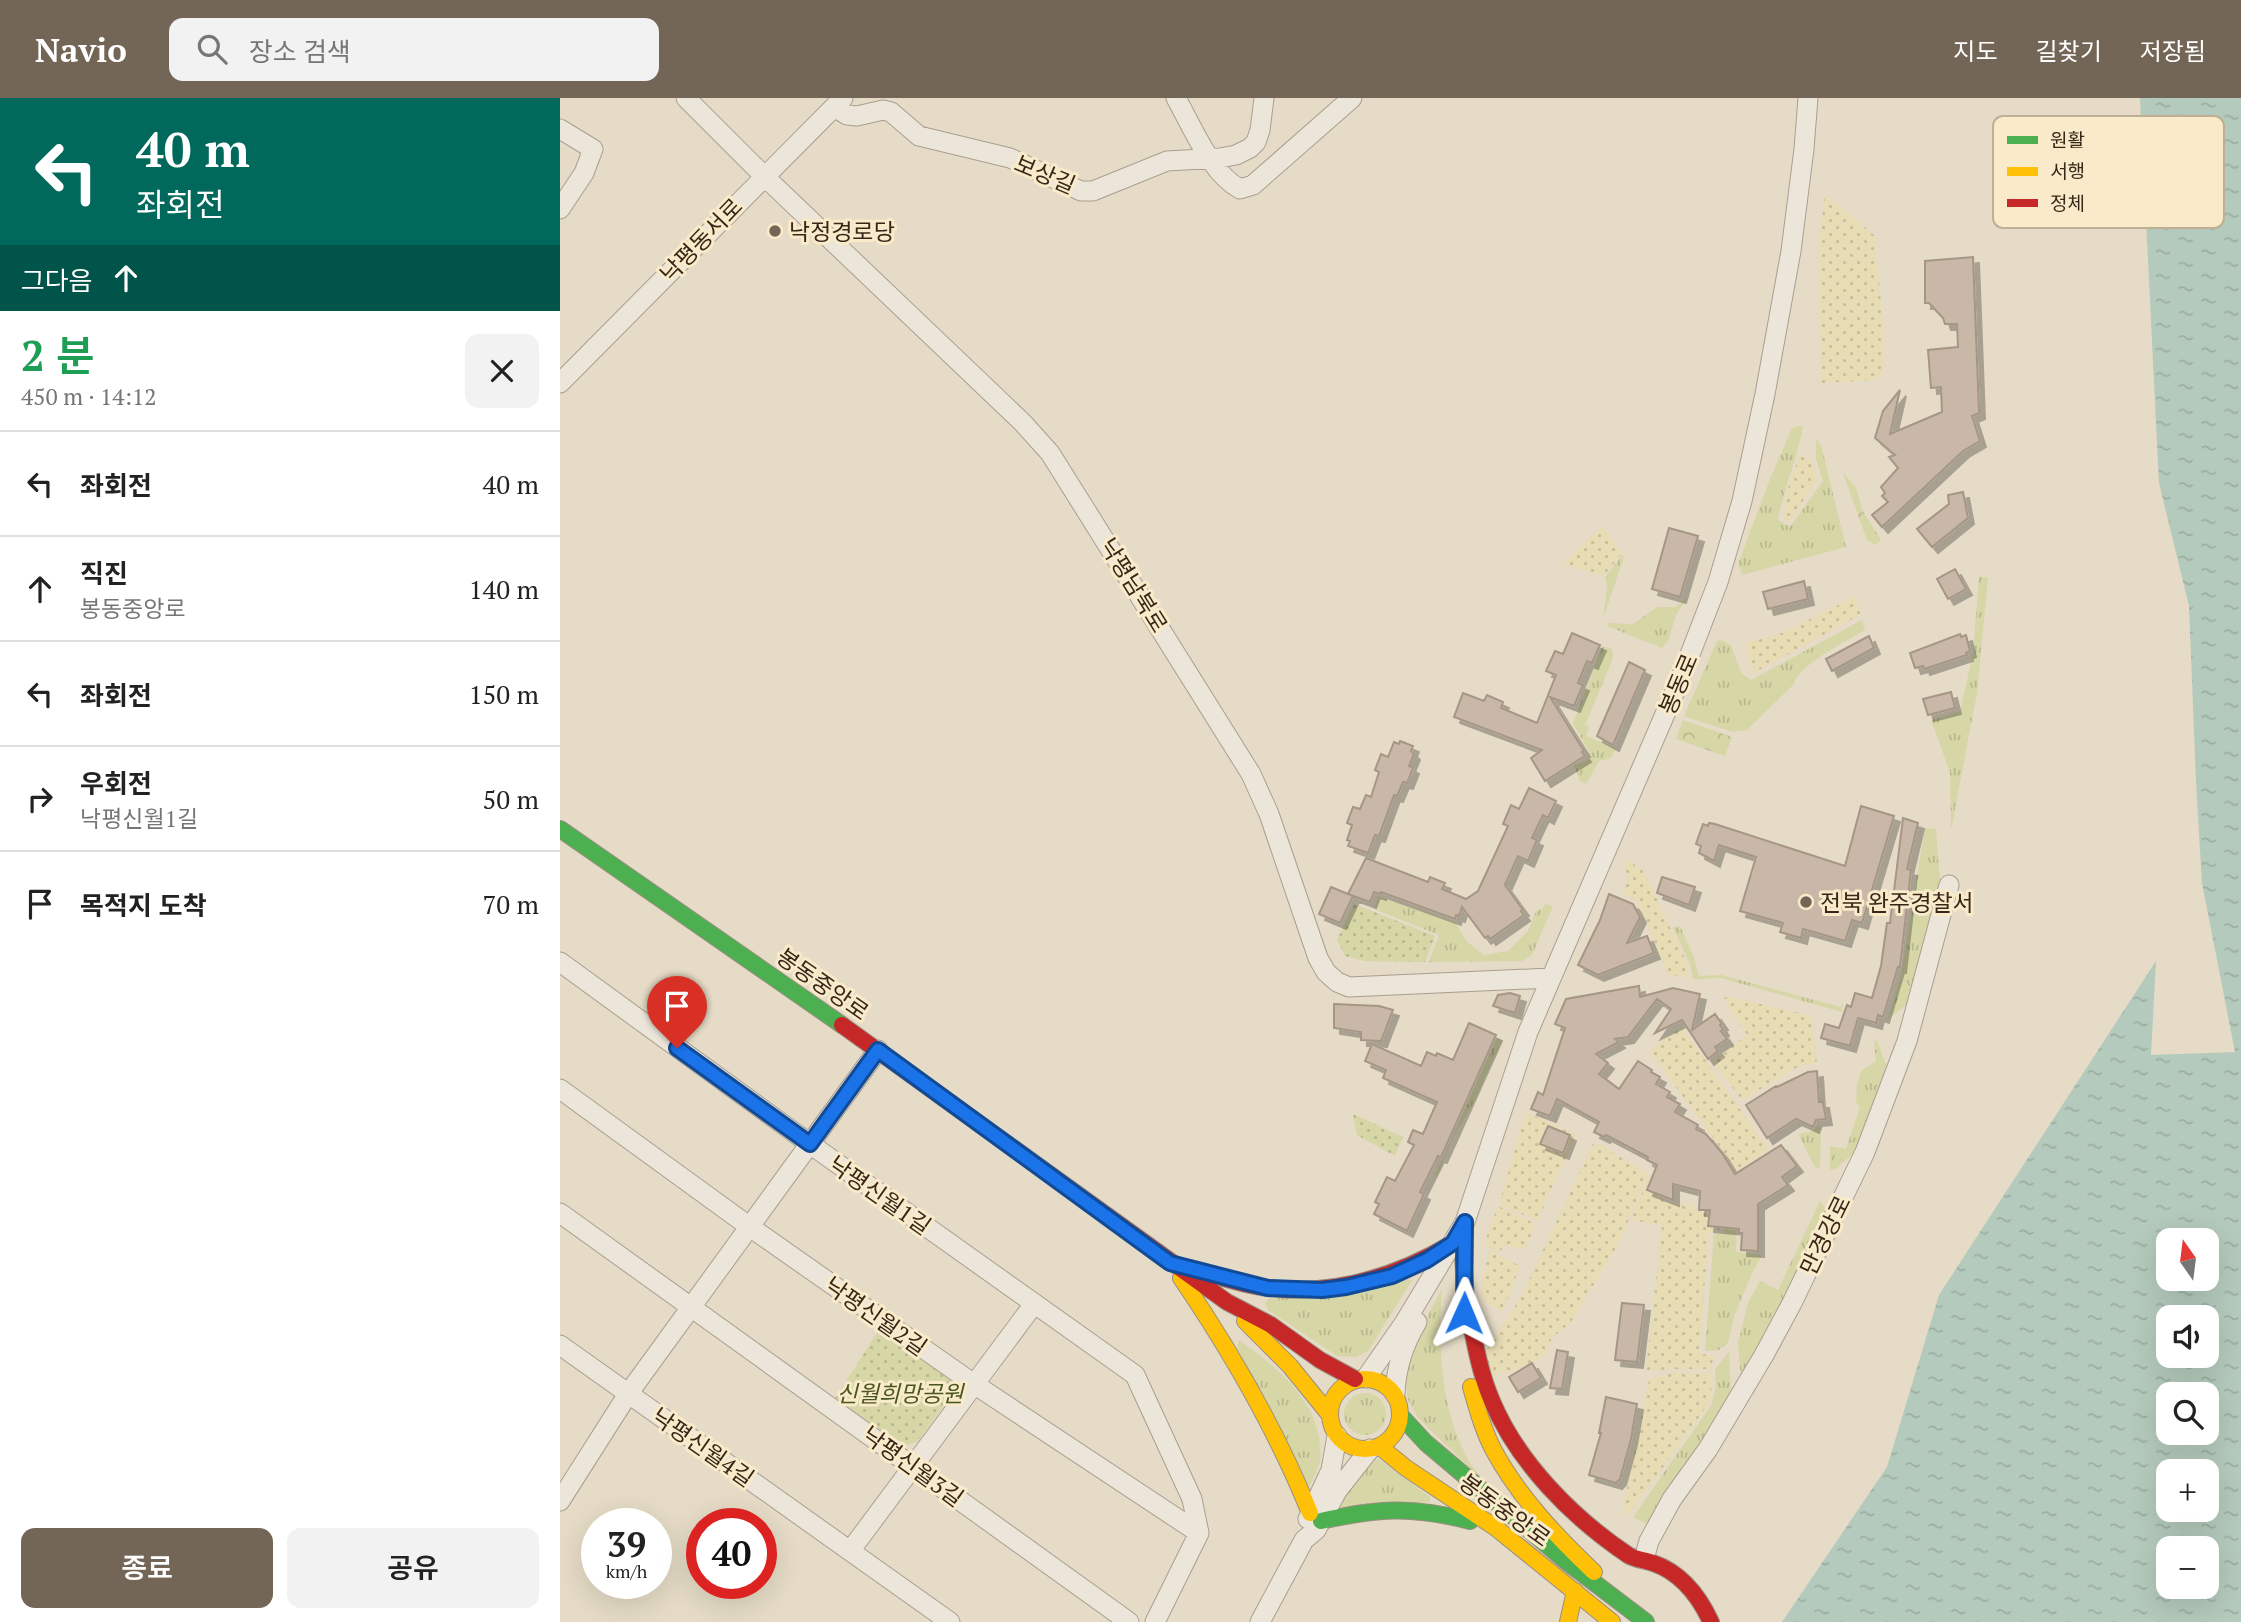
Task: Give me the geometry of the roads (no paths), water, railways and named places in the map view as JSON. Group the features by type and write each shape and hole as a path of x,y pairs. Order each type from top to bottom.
{"street":[{"name":"낙평남북로","path":"686,98 1023,423 1050,453 1251,774 1269,814 1308,932 1326,972 1337,982 1349,987 1551,978"},
{"path":"1176,98 1210,158 1227,182 1240,189 1253,186 1352,98"},
{"name":"보상길","path":"838,103 848,115 883,110 891,112 919,136 1010,158 1081,191 1093,191 1167,160 1236,155 1250,148 1256,142 1264,98"},
{"name":"봉동로","path":"1361,1379 1405,1322 1465,1222 1528,1032 1688,663 1731,540 1753,456 1791,251 1808,98"},
{"name":"낙평동서로","path":"560,383 838,103"},
{"path":"560,128 593,149 584,173 560,209"},
{"name":"봉동중앙로","path":"560,829 878,1050 1227,1302 1271,1325 1320,1360 1361,1379 1387,1386 1395,1394 1401,1416 1426,1443 1595,1576"},
{"name":"만경강로","path":"1638,1558 1672,1499 1729,1416 1765,1355 1865,1152 1907,1041 1948,885"},
{"name":"낙평신월1길","path":"562,969 1135,1375 1192,1499 1199,1533"},
{"path":"560,1501 628,1394 878,1050"},
{"name":"낙평신월2길","path":"560,1089 750,1227 974,1384 1199,1533"},
{"name":"낙평신월3길","path":"560,1213 1129,1622"},
{"path":"1465,1222 1463,1258 1466,1298 1478,1358 1497,1412 1518,1446 1554,1490 1588,1523 1638,1558 1670,1570 1687,1583 1704,1605 1711,1622"},
{"path":"1170,1263 1268,1288 1322,1290 1392,1276 1427,1260 1453,1243"},
{"name":"봉동로","path":"1395,1394 1396,1374 1405,1346 1450,1267 1453,1243"},
{"path":"1170,1263 1212,1321 1246,1376 1316,1517"},
{"path":"1466,1298 1462,1329 1463,1357 1482,1423 1494,1449 1514,1482 1573,1553 1614,1598 1646,1622"},
{"name":"봉동중앙로","path":"1227,1302 1290,1366 1329,1414 1331,1426 1346,1444 1358,1448 1374,1448 1406,1468 1496,1528 1607,1618"},
{"path":"850,1551 1034,1304"},
{"name":"낙평신월4길","path":"560,1345 950,1622"},
{"path":"1329,1414 1336,1392 1344,1384 1361,1379"},
{"path":"1260,1622 1304,1540 1304,1526 1316,1517 1374,1448 1390,1439 1401,1416"},
{"path":"1316,1517 1331,1470 1337,1436"},
{"path":"1554,1490 1586,1549 1595,1576"},
{"path":"1316,1517 1380,1509 1418,1508 1496,1528"},
{"path":"1155,1622 1199,1533"},
{"path":"1595,1576 1638,1558"},
{"path":"1568,1622 1575,1591"}],"water":[{"path":"2140,98 2241,98 2241,1622 1782,1622 1887,1467 1939,1295 2156,961 2151,1055 2235,1052 2202,883 2189,606 2159,483 2146,228 2224,228 2224,116 2141,116"}],"place":[{"name":"낙정경로당","path":"775,231"},
{"name":"전북 완주경찰서","path":"1806,902"}],"park label":[{"name":"신월희망공원","path":"900,1393"}]}
